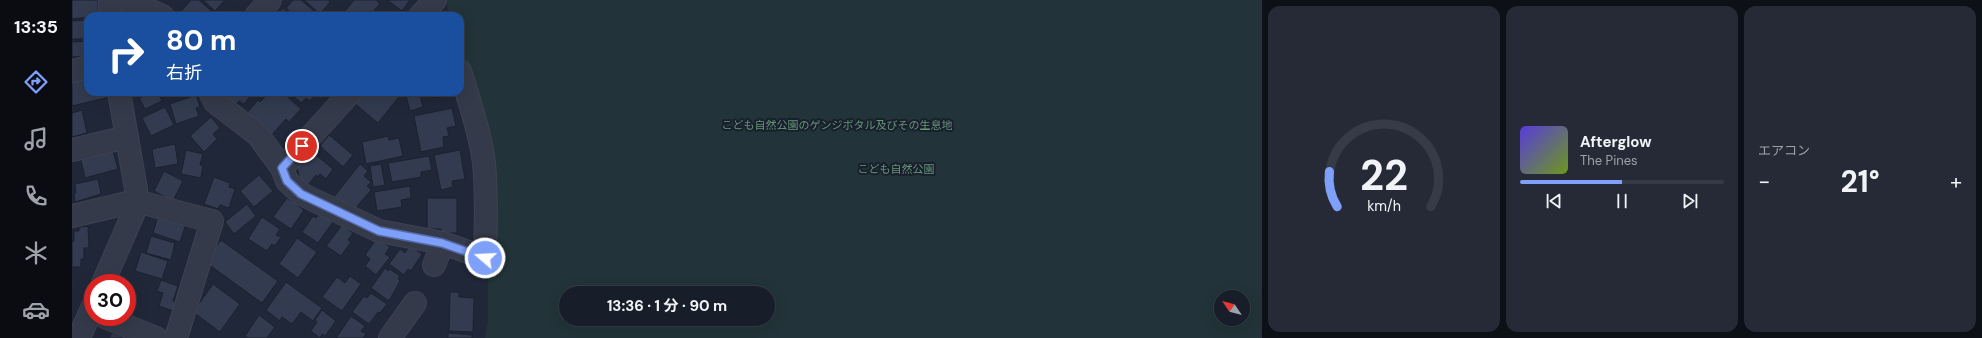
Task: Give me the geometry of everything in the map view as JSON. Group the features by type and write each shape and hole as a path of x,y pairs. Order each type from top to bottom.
{"street":[{"path":"110,0 110,12"},
{"path":"127,0 153,12"},
{"path":"260,12 270,0"},
{"path":"424,12 436,0 442,12"},
{"path":"72,71 84,68"},
{"path":"212,96 215,102 258,135 282,168 287,181 301,194 379,231 442,243 485,258 487,203 484,162 477,128 464,84"},
{"path":"107,274 134,212 136,201 136,189 120,96"},
{"path":"282,168 347,96"},
{"path":"72,150 127,137"},
{"path":"72,216 136,201 212,221 176,338"},
{"path":"434,265 442,243"},
{"path":"390,338 415,303"},
{"path":"115,326 156,338"}],"green space":[{"name":"こども自然公園","path":"445,0 1262,0 1262,338 485,338 488,321 486,124 464,58 464,12 449,12"}],"building":[{"path":"72,0 98,0 98,12 84,12 84,18 72,19"},
{"path":"191,0 199,0 212,12 180,12"},
{"path":"203,0 225,0 215,11"},
{"path":"293,0 301,0 315,12 290,12 286,8"},
{"path":"304,0 328,0 330,2 322,12 318,12"},
{"path":"354,0 376,0 380,4 373,12 344,12"},
{"path":"387,0 410,0 402,11"},
{"path":"283,8 287,12 280,12"},
{"path":"84,20 84,39 72,39 72,21"},
{"path":"84,41 84,56 72,57 72,42"},
{"path":"84,78 84,96 105,96 106,98 72,106 72,81"},
{"path":"144,96 160,96 162,101 145,109 139,98"},
{"path":"196,96 200,106 196,108 199,116 176,124 170,104"},
{"path":"222,96 251,96 244,104 239,101 235,106"},
{"path":"266,96 286,96 301,109 289,122 286,119 269,138 244,116 258,100 260,102"},
{"path":"293,96 314,96 310,101 306,98 301,103"},
{"path":"360,96 400,96 378,123 354,103"},
{"path":"406,96 420,96 423,107 410,111"},
{"path":"430,96 442,96 430,98"},
{"path":"165,107 174,125 151,136 142,118"},
{"path":"452,108 456,126 447,128 449,136 443,137 444,147 421,152 414,116"},
{"path":"82,110 87,133 72,137 72,113"},
{"path":"211,117 220,128 213,134 217,139 204,152 190,136"},
{"path":"329,135 353,155 343,167 320,146"},
{"path":"388,136 389,140 399,138 403,156 366,164 362,142"},
{"path":"175,144 178,164 155,168 152,149"},
{"path":"112,148 118,169 85,178 80,156"},
{"path":"186,150 203,154 200,165 203,165 201,178 181,174"},
{"path":"460,150 465,179 452,181 453,187 441,190 434,155"},
{"path":"311,151 333,169 326,179 320,174 318,177 316,175 308,185 300,179 297,168"},
{"path":"429,156 432,170 421,172 421,177 392,182 388,163"},
{"path":"360,164 368,171 364,176 371,182 367,186 371,190 354,210 333,198"},
{"path":"381,164 385,185 373,187 370,166"},
{"path":"164,171 183,181 173,201 154,191"},
{"path":"259,175 273,191 254,207 240,191"},
{"path":"214,177 230,183 229,187 235,189 229,208 220,205 218,209 204,204"},
{"path":"98,179 101,194 75,202 75,184"},
{"path":"410,186 411,198 401,200 402,207 377,211 374,192"},
{"path":"287,198 304,210 291,229 273,217"},
{"path":"427,198 457,198 457,233 441,233 441,229 427,229"},
{"path":"247,204 256,216 234,234 225,222"},
{"path":"320,213 333,222 318,243 302,232 313,216 316,218"},
{"path":"158,216 186,224 180,242 153,233"},
{"path":"262,217 280,229 276,235 281,237 275,246 272,244 267,251 248,239"},
{"path":"342,225 353,233 348,240 351,242 341,256 326,246"},
{"path":"88,226 89,248 84,248 84,259 81,259 81,267 72,267 72,241 74,241 74,231 79,231 79,227"},
{"path":"151,236 175,243 171,260 146,253"},
{"path":"297,238 317,252 298,278 279,264"},
{"path":"377,238 390,247 385,254 390,257 376,275 365,266 370,259 365,255"},
{"path":"221,240 278,281 262,303 208,264 214,255 211,253"},
{"path":"410,245 422,254 411,271 408,269 404,275 389,264 400,249 405,253"},
{"path":"141,252 168,261 162,279 135,271"},
{"path":"385,268 388,271 390,269 400,276 398,279 400,281 389,301 371,288"},
{"path":"350,276 361,284 342,311 322,297 337,277 345,283"},
{"path":"161,280 178,286 173,301 176,302 173,311 159,306 163,293 157,291"},
{"path":"286,282 322,308 313,321 301,312 292,324 282,317 280,321 266,310"},
{"path":"213,284 240,304 220,332 193,312"},
{"path":"450,292 459,292 459,297 474,298 473,332 449,331"},
{"path":"371,293 387,304 380,313 378,312 369,324 352,312 364,296 367,298"},
{"path":"322,310 336,321 325,336 322,334 320,338 311,331 317,322 315,320"},
{"path":"259,315 275,327 267,338 248,338 245,336"},
{"path":"351,316 365,326 361,331 366,334 363,338 336,338"},
{"path":"112,333 125,338 109,338"},
{"path":"448,333 472,335 472,338 448,338"}],"route":[{"path":"302,146 282,168 287,181 301,194 379,231 442,243 485,258"}],"park label":[{"name":"こども自然公園のゲンジボタル及びその生息地","path":"837,125"}]}
